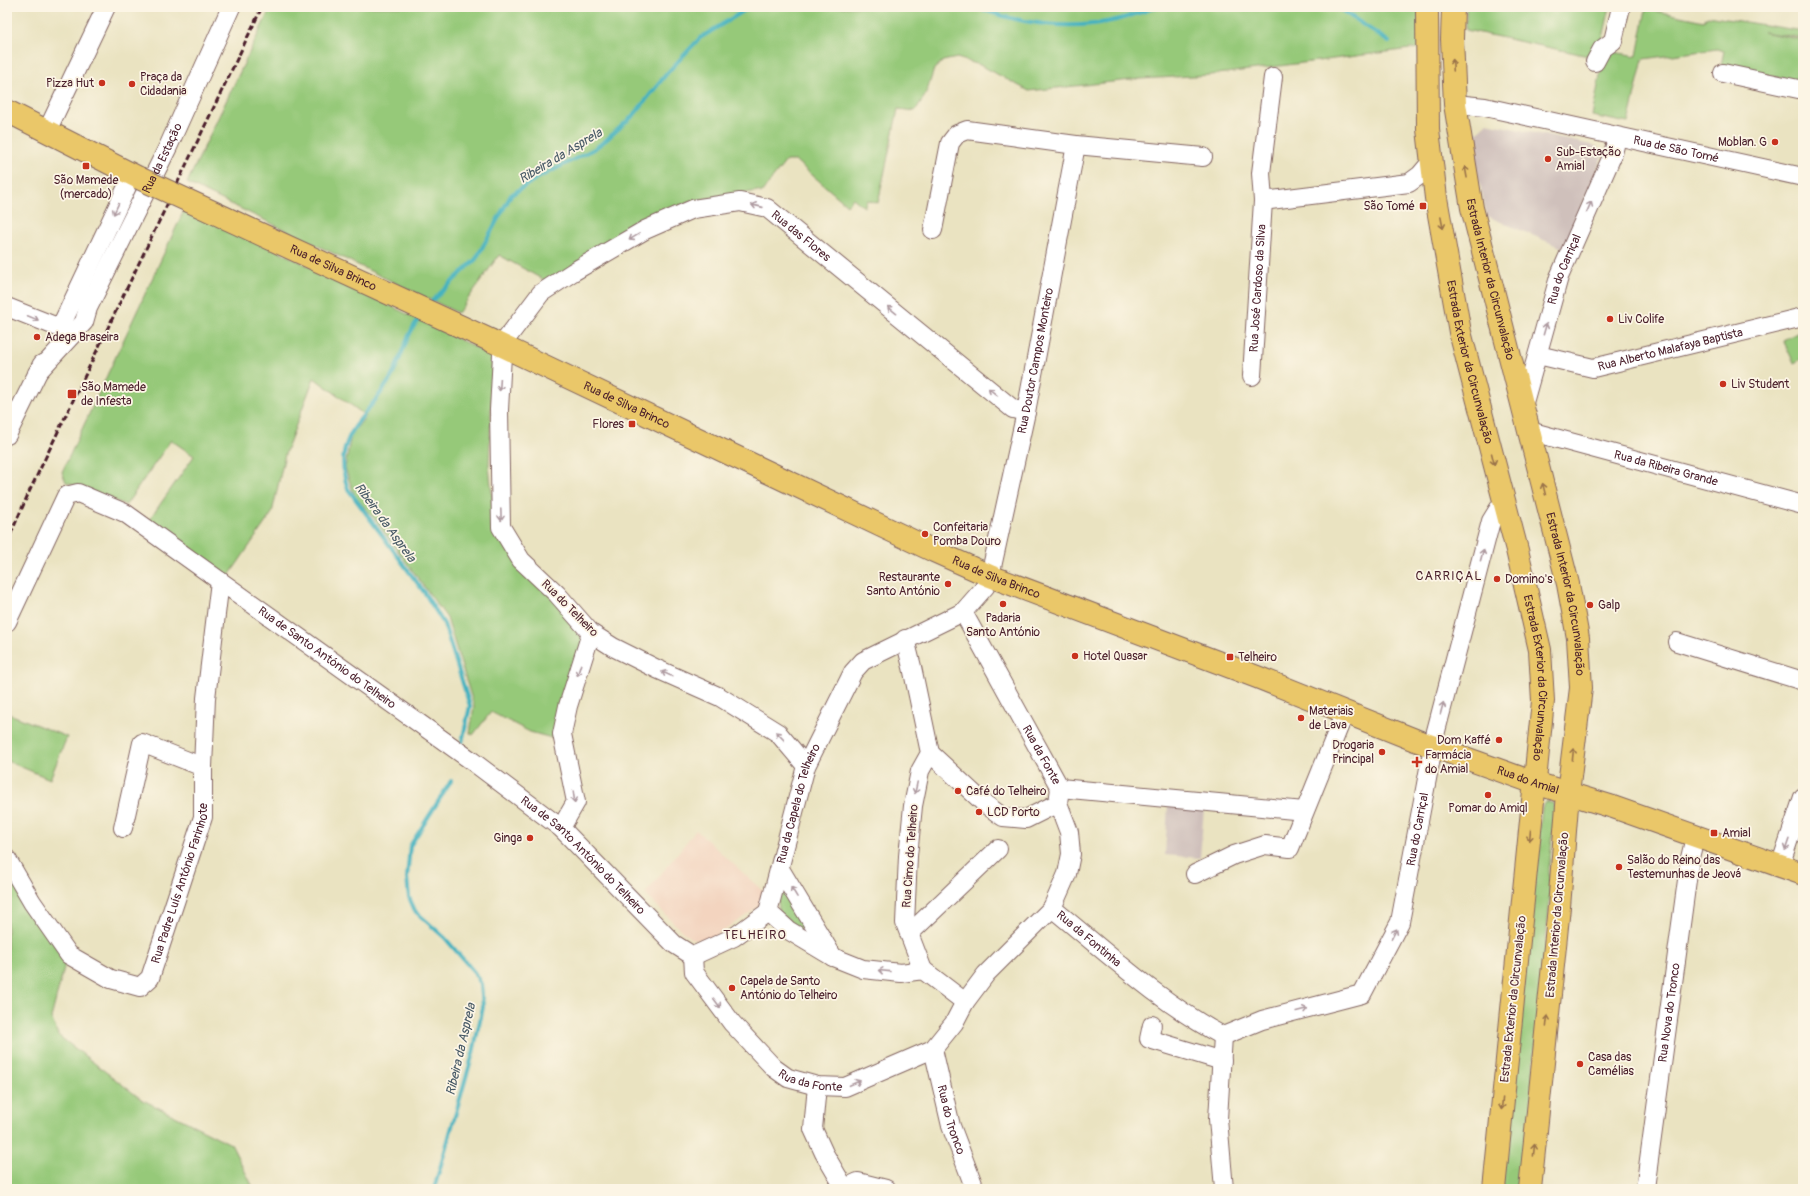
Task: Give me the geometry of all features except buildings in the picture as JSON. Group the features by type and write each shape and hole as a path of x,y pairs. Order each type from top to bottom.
{"main road":[{"name":"Estrada Interior da Circunvalação","path":"1453,7 1452,39 1455,104 1472,208 1568,584 1578,638 1581,688 1568,793 1558,914 1530,1189"},
{"path":"1427,10 1436,22 1438,87 1455,104 1442,111 1428,129"},
{"name":"Estrada Exterior da Circunvalação","path":"1427,10 1428,129 1436,198 1460,332 1504,500 1540,650 1543,701 1494,1189"},
{"name":"Rua de Silva Brinco","path":"7,111 136,176 498,343 934,551 990,576 1257,677"},
{"name":"Rua do Amial","path":"1257,677 1433,746 1535,782 1613,806 1803,874"}],"street":[{"path":"47,131 106,7"},
{"name":"Rua da Estação","path":"37,374 84,322 88,308 168,147 231,7"},
{"path":"1595,62 1602,49 1613,41 1621,7"},
{"path":"1724,73 1803,90"},
{"name":"Rua José Cardoso da Silva","path":"1252,376 1263,201 1261,174 1273,77"},
{"name":"Rua de São Tomé","path":"1455,104 1485,106 1617,137 1803,177"},
{"path":"933,230 950,143 957,134 967,130 1076,145 1204,156"},
{"name":"Rua do Carriçal","path":"1523,406 1560,277 1613,154 1617,137"},
{"name":"Rua Doutor Campos Monteiro","path":"990,576 1026,412 1076,145"},
{"path":"1409,183 1420,175 1431,162"},
{"name":"Rua da Estação","path":"7,435 136,176"},
{"path":"1263,201 1409,183 1422,187 1436,198"},
{"name":"Rua das Flores","path":"498,343 507,338 540,293 573,272 667,219 693,209 740,202 767,208 1014,409 1026,412"},
{"path":"7,307 60,328"},
{"name":"Rua da Estação","path":"60,328 88,308"},
{"name":"Rua Alberto Malafaya Baptista","path":"1538,355 1593,368 1803,317"},
{"name":"Rua do Telheiro","path":"498,343 501,527 521,560 557,594 591,633 612,647 727,701 778,733 806,766"},
{"name":"Rua da Ribeira Grande","path":"1529,431 1803,505"},
{"name":"Rua de Santo António do Telheiro","path":"7,622 66,496 78,493 125,513 472,761 561,828 693,964"},
{"name":"Rua do Carriçal","path":"1223,1036 1264,1020 1362,994 1400,922 1433,746 1491,521 1504,500"},
{"name":"Rua da Capela do Telheiro","path":"833,957 780,869 806,766 853,672 863,662 905,639 963,612 985,587 990,576"},
{"name":"Rua Padre Luís António Farinhote","path":"7,859 32,902 69,955 111,979 140,987 150,978 203,817 203,767 206,698 220,581"},
{"name":"Rua da Fonte","path":"963,612 1059,795 1069,832 1071,854 1067,874 1052,908"},
{"path":"561,828 576,802 562,734 568,706 591,633"},
{"path":"905,639 930,753 985,804 1003,818 1026,819 1059,795 1304,811"},
{"path":"1677,642 1803,680"},
{"path":"1195,874 1234,855 1265,845 1290,848 1345,712"},
{"path":"123,828 142,743 203,767"},
{"name":"Rua Cimo do Telheiro","path":"923,970 905,923 908,856 913,806 920,771 930,753"},
{"path":"1780,866 1803,797"},
{"name":"Rua Nova do Tronco","path":"1645,1189 1690,858 1695,836"},
{"name":"Rua Cimo do Telheiro","path":"910,933 998,849"},
{"path":"693,964 768,912 780,869"},
{"name":"Rua da Fontinha","path":"965,1002 986,974 1052,908 1195,1021 1223,1036"},
{"path":"768,912 788,930 833,957 863,969 901,973 923,970 965,1002"},
{"name":"Rua da Fonte","path":"693,964 732,1023 774,1068 788,1078 818,1086 845,1087 933,1049 954,1023 965,1002"},
{"path":"1152,1025 1148,1039 1222,1062"},
{"path":"1223,1036 1218,1119 1224,1189"},
{"name":"Rua do Tronco","path":"933,1049 951,1126 975,1189"},
{"path":"818,1086 813,1129 824,1153 845,1189 858,1182 886,1189"}],"shaded area":[{"path":"1487,123 1596,146 1602,150 1603,154 1565,249 1487,216 1470,139"},
{"path":"1168,804 1204,808 1200,858 1165,855"},
{"path":"696,830 765,893 762,902 754,910 714,937 698,940 690,938 645,894"}],"green space":[{"path":"271,7 1419,7 1418,48 1210,75 1140,79 1029,91 980,65 957,58 943,61 934,69 926,94 915,111 898,109 878,203 867,200 864,207 853,198 847,205 796,161 786,161 761,193 758,191 690,201 551,284 499,255 458,313 187,183"},
{"path":"1466,7 1610,7 1602,42 1589,56 1466,30"},
{"path":"1646,9 1704,21 1707,16 1803,31 1803,38 1763,32 1803,40 1803,83 1721,65 1724,51 1717,49 1643,59 1628,123 1592,116 1604,55 1607,51 1637,56"},
{"path":"186,206 493,356 489,466 496,531 586,634 559,740 530,732 491,712 473,735 470,733 474,706 447,618 375,519 355,497 345,468 351,435 366,416 314,378 285,454 272,513 228,577 147,523 194,456 171,440 126,505 66,482 62,472"},
{"path":"1803,330 1803,358 1794,363 1783,340"},
{"path":"7,713 67,737 50,779 7,761"},
{"path":"1546,802 1553,803 1555,813 1549,869 1550,898 1522,1189 1500,1189 1542,808"},
{"path":"7,866 66,960 51,1018 59,1036 141,1099 231,1144 254,1189 7,1189"},
{"path":"782,888 804,923 803,928 800,929 780,914 777,897"}],"waterway":[{"name":"Ribeira da Asprela","path":"432,301 476,259 511,195 534,180 594,149 606,140 634,115 668,72 700,38 750,7"},
{"name":"Ribeira da Asprela","path":"976,7 1010,18 1045,24 1063,25 1081,25 1116,20 1157,7"},
{"name":"Ribeira da Asprela","path":"1337,7 1389,42"},
{"name":"Ribeira da Asprela","path":"418,320 410,333 392,376 363,415 348,440 344,454 344,470 348,489 424,592 444,624 470,706 462,742"},
{"name":"Ribeira da Asprela","path":"434,1189 473,1053 483,1007 481,984 474,972 445,938 415,911 409,897 407,878 410,846 451,781"}],"railway":[{"path":"7,542 30,490 262,7"}],"place":[{"name":"Pizza Hut","path":"102,83"},
{"name":"Praça da Cidadania","path":"132,84"},
{"name":"Moblan. G","path":"1775,142"},
{"name":"Sub-Estação Amial","path":"1548,159"},
{"name":"São Mamede (mercado)","path":"86,166"},
{"name":"São Tomé","path":"1423,206"},
{"name":"Liv Colife","path":"1610,319"},
{"name":"Adega Braseira","path":"37,337"},
{"name":"Liv Student","path":"1723,384"},
{"name":"São Mamede de Infesta","path":"72,394"},
{"name":"Flores","path":"632,424"},
{"name":"Confeitaria Pomba Douro","path":"925,534"},
{"name":"Domino's","path":"1497,579"},
{"name":"Restaurante Santo António","path":"948,584"},
{"name":"Padaria Santo António","path":"1003,604"},
{"name":"Galp","path":"1590,605"},
{"name":"Hotel Quasar","path":"1075,656"},
{"name":"Telheiro","path":"1230,657"},
{"name":"Materiais de Lava","path":"1301,718"},
{"name":"Dom Kaffé","path":"1499,740"},
{"name":"Drogaria Principal","path":"1382,752"},
{"name":"Farmácia do Amial","path":"1417,762"},
{"name":"Café do Telheiro","path":"958,791"},
{"name":"Pomar do Amiql","path":"1488,795"},
{"name":"LCD Porto","path":"979,812"},
{"name":"Amial","path":"1714,833"},
{"name":"Ginga","path":"530,838"},
{"name":"Salão do Reino das Testemunhas de Jeová","path":"1619,867"},
{"name":"Capela de Santo António do Telheiro","path":"732,988"},
{"name":"Casa das Camélias","path":"1580,1064"}],"district":[{"name":"CARRIÇAL","path":"1449,575"},
{"name":"TELHEIRO","path":"755,934"}]}
